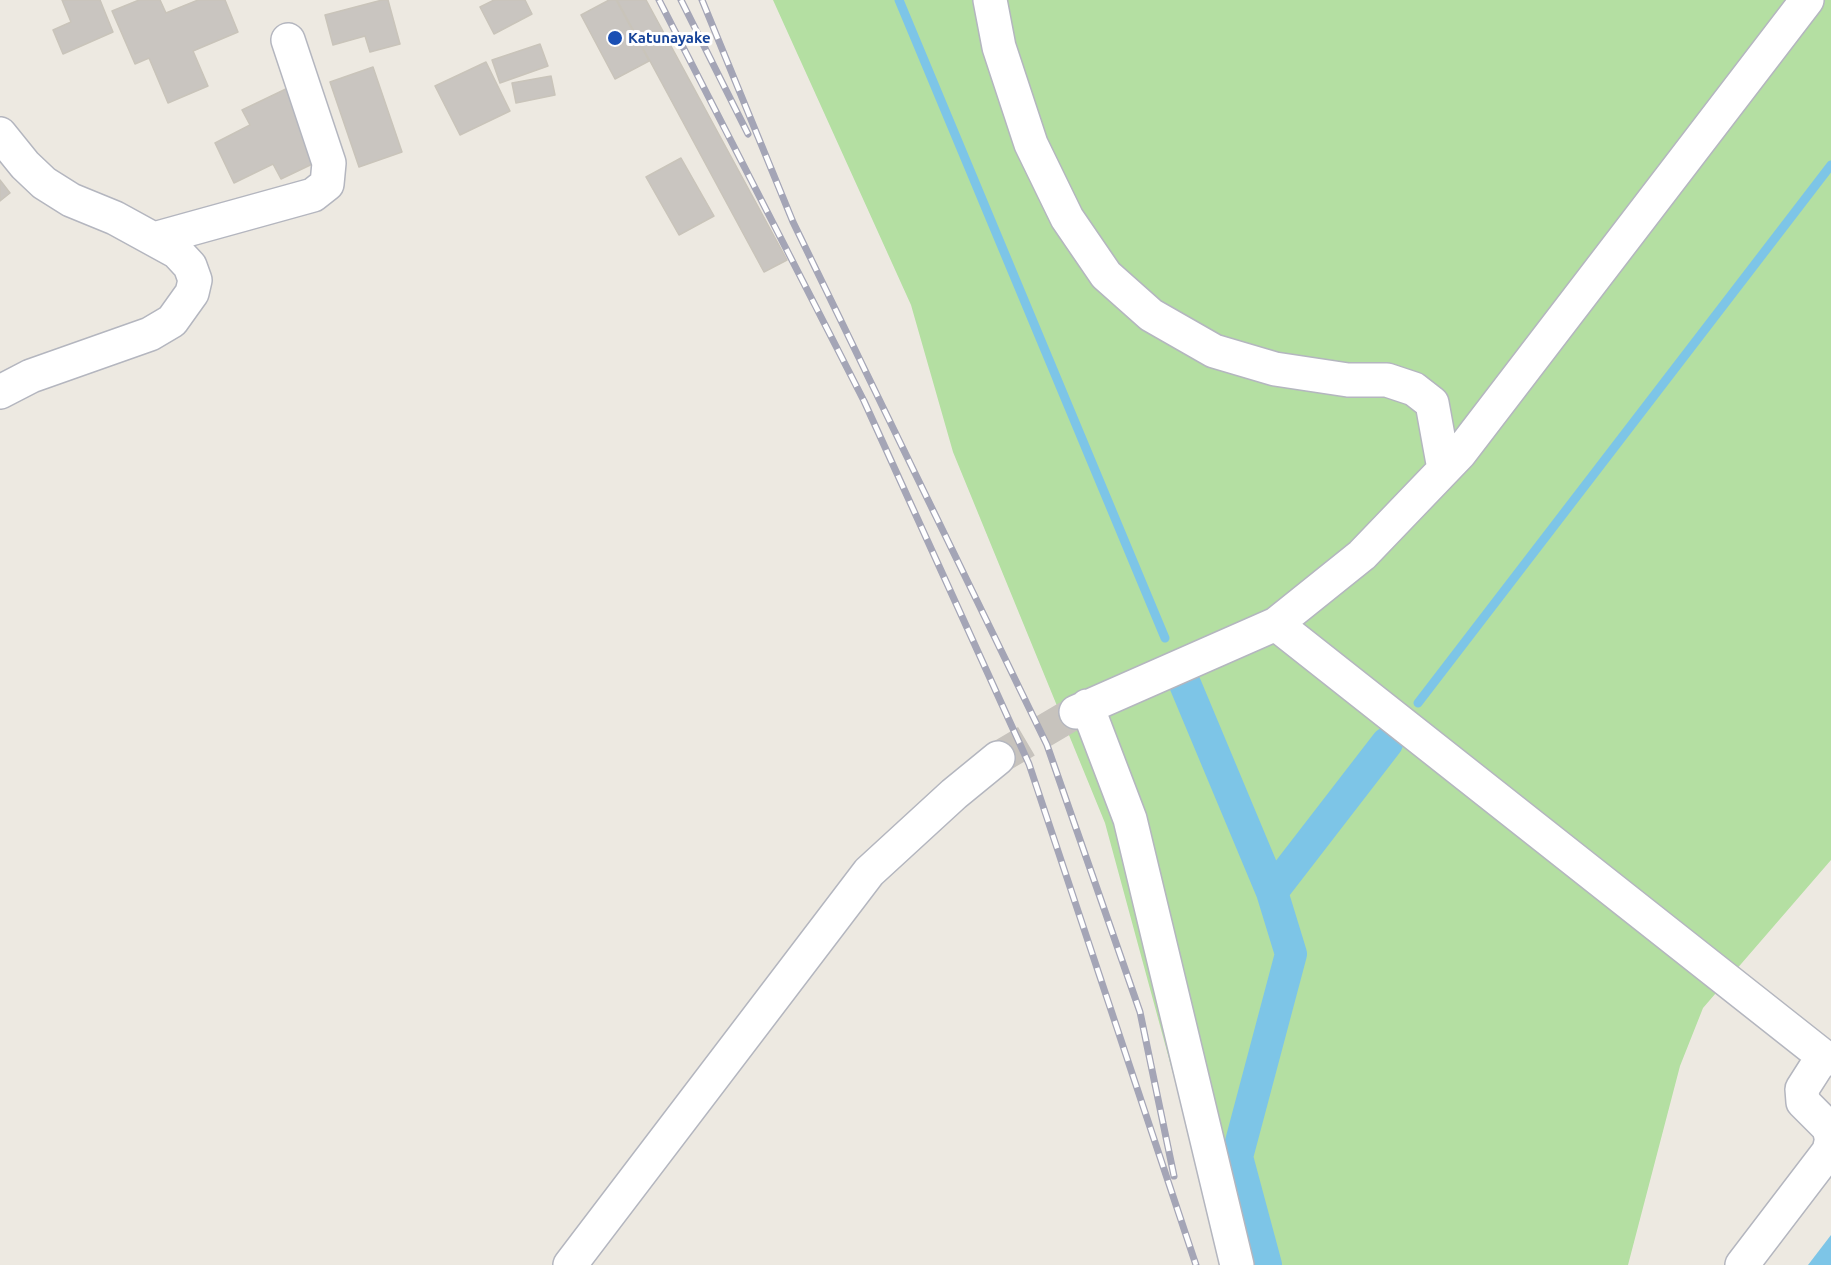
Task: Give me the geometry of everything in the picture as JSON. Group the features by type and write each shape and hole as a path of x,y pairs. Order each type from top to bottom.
{"street":[{"path":"990,0 999,47 1030,144 1067,218 1106,274 1151,315 1214,351 1275,369 1348,380 1387,380 1414,389 1432,403 1444,469"},
{"path":"1237,1265 1130,819 1082,709 1276,624 1362,555 1460,453 1807,0"},
{"path":"154,239 313,195 327,184 329,163 288,39"},
{"path":"0,134 25,165 44,183 71,200 116,218 177,252 190,266 195,280 192,293 172,321 150,334 31,376 0,392"},
{"path":"1276,624 1827,1057 1802,1089 1803,1102 1829,1128 1831,1137"},
{"path":"570,1265 869,872 954,794 998,758"},
{"path":"1742,1265 1829,1150 1831,1142"}],"green space":[{"path":"773,0 1831,0 1831,860 1703,1008 1680,1066 1628,1265 1225,1265 1105,823 953,452 911,305"}],"water":[{"path":"1831,1235 1831,1265 1808,1265"}],"building":[{"path":"62,0 100,0 113,32 63,54 53,30 71,22"},
{"path":"139,0 160,0 166,13 198,0 225,0 238,32 193,51 208,86 168,103 149,58 135,64 112,11"},
{"path":"388,0 400,44 370,52 365,36 333,45 325,15"},
{"path":"494,0 525,0 532,14 494,34 480,7"},
{"name":"Katunayake","path":"609,0 616,0 649,61 615,79 581,15"},
{"path":"617,0 646,0 787,260 764,272"},
{"path":"540,44 548,66 500,83 492,60"},
{"path":"486,62 510,111 460,135 435,86"},
{"path":"373,67 402,152 359,167 330,82"},
{"path":"551,76 555,95 516,103 512,83"},
{"path":"290,87 325,158 281,179 273,164 234,183 215,143 250,125 242,110"},
{"path":"681,158 714,216 679,235 646,177"},
{"path":"0,180 10,193 0,201"}],"waterway":[{"path":"899,0 1165,638"},
{"path":"1418,703 1831,165"},
{"path":"1185,684 1272,892 1291,954 1237,1157 1266,1265"},
{"path":"1272,892 1387,743"}],"tunnel":[{"path":"998,758 1076,712"}],"railway":[{"path":"659,0 864,401 1029,764 1196,1265"},
{"path":"681,0 748,134"},
{"path":"702,0 793,222 1047,745 1140,1012 1174,1176"}],"place":[{"name":"Katunayake","path":"615,38"}]}
